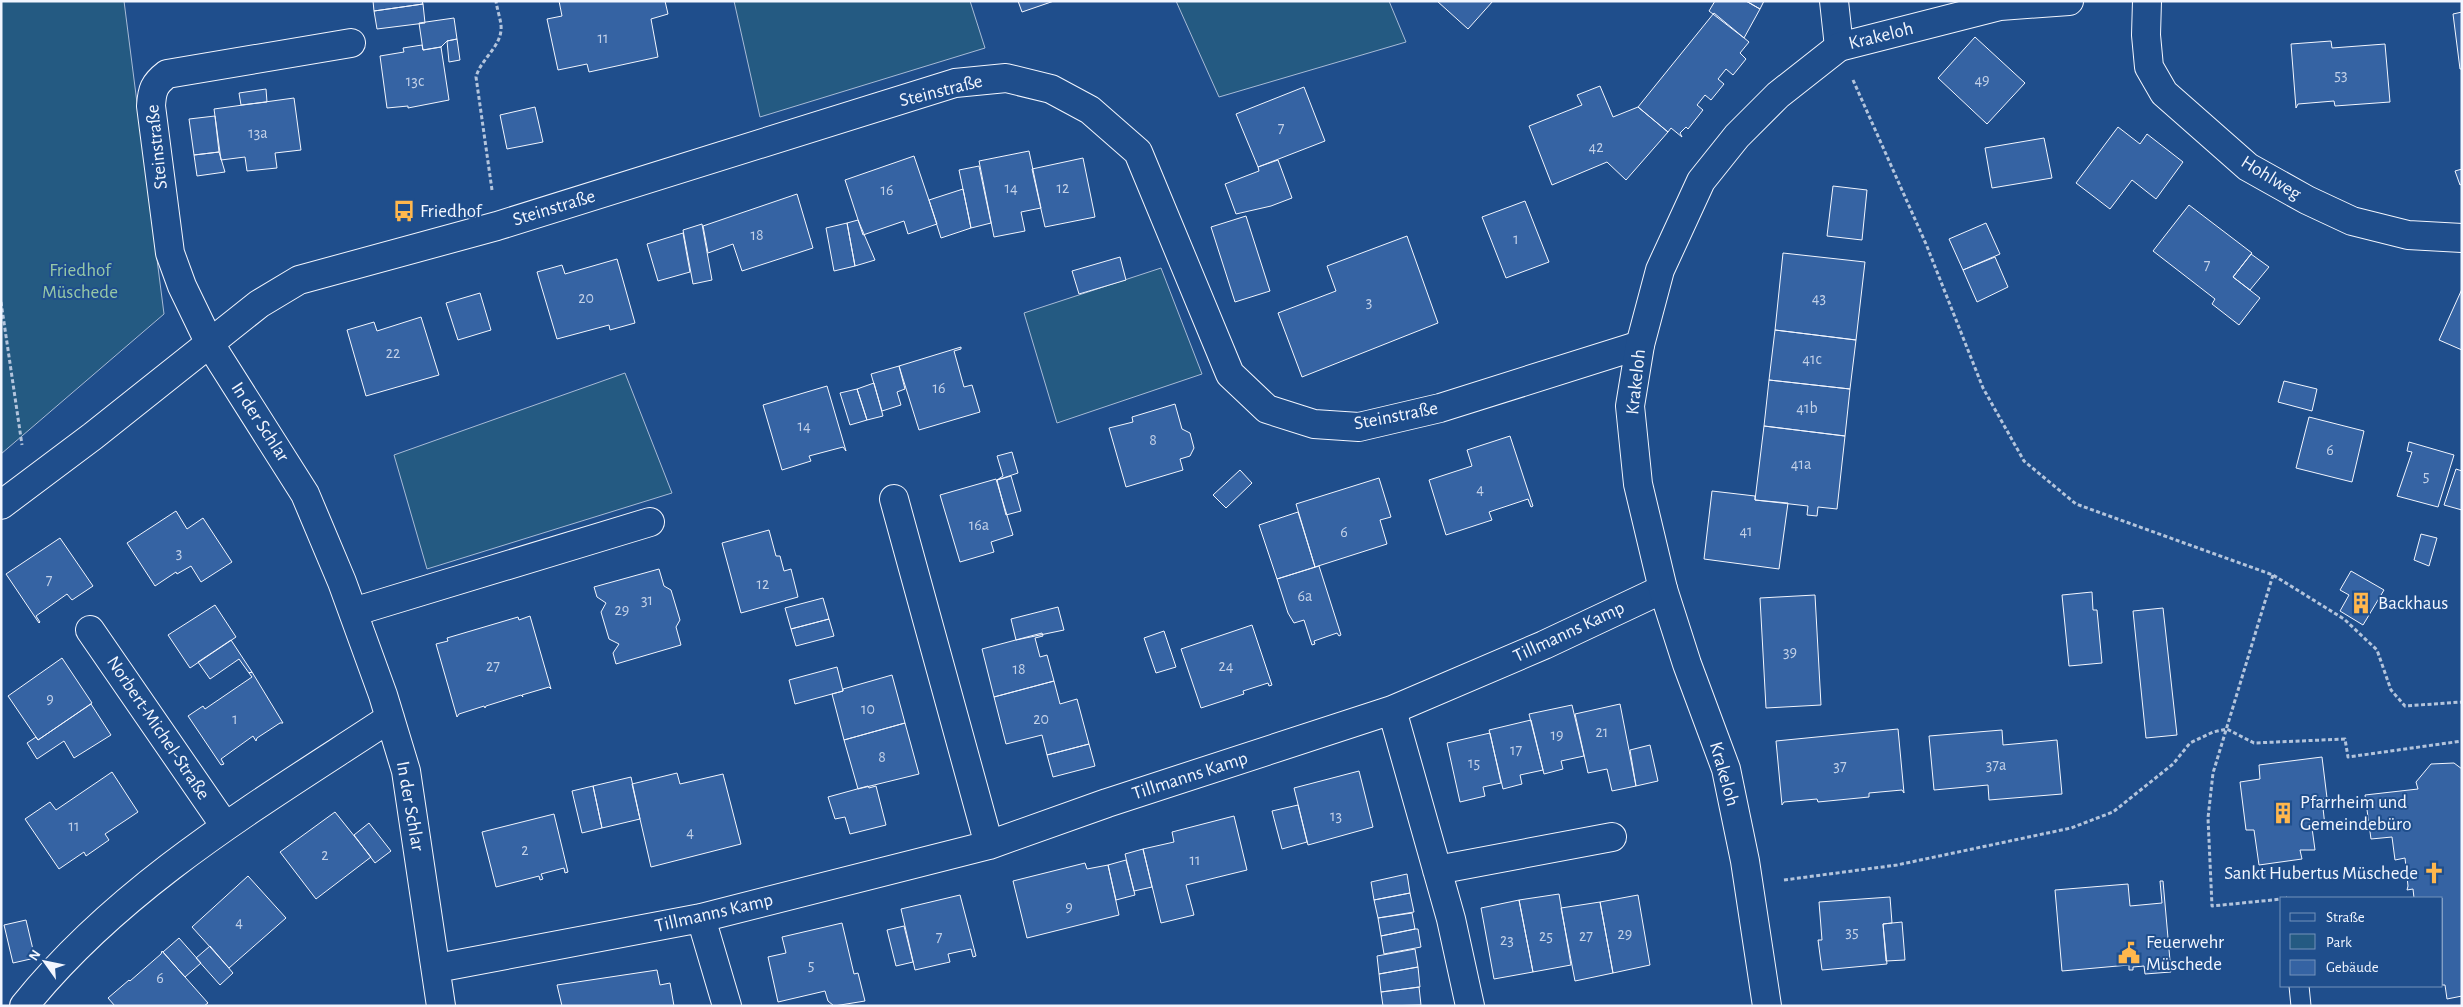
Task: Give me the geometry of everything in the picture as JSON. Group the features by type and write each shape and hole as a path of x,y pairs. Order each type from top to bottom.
{"street":[{"path":"1834,1 1839,47"},
{"name":"Krakeloh","path":"1767,1006 1749,885 1726,770 1687,664 1663,589 1638,484 1630,406 1640,346 1660,270 1701,181 1737,136 1778,95 1839,47 2000,6 2069,1"},
{"name":"Hohlweg","path":"2147,1 2146,35 2149,67 2164,93 2248,167 2306,200 2352,221 2408,235 2462,238"},
{"name":"Steinstraße","path":"210,344 182,286 170,253 151,106 152,91 156,82 167,74 351,43"},
{"name":"Steinstraße","path":"1,504 210,344 259,304 299,280 497,226 955,84 1006,78 1029,82 1069,97 1090,110 1138,152 1230,374 1267,409 1314,424 1360,427 1440,408 1640,346"},
{"name":"In der Schlar","path":"210,344 305,494 353,612 390,718 406,771 437,968 441,1006"},
{"path":"894,499 989,845"},
{"path":"353,612 650,522"},
{"name":"Tillmanns Kamp","path":"437,968 701,918 989,845 1107,803 1392,710 1544,645 1663,589"},
{"name":"Norbert-Michel-Straße","path":"90,630 225,826"},
{"path":"1392,710 1451,919 1470,1006"},
{"path":"24,1006 59,964 125,903 225,826 390,718"},
{"path":"1437,870 1612,837"},
{"path":"701,918 727,1006"}],"lane":[{"path":"2299,987 2301,1006"}],"path":[{"path":"496,1 501,25 500,36 498,43 478,68 476,78 497,226"},
{"path":"1839,47 1926,244 1983,388 2024,461 2076,504 2273,575 2344,619 2377,650 2391,690 2406,706 2462,702"},
{"path":"1,302 27,485"},
{"path":"2273,575 2213,773 2208,818 2212,906 2280,899"},
{"path":"1749,885 1897,865 2071,828 2113,812 2173,764 2190,742 2213,732 2227,730 2254,743 2345,739 2348,757 2462,741"}],"green space":[{"name":"Friedhof Müschede","path":"1,1 124,1 164,314 1,454"},
{"path":"734,1 970,1 985,48 760,117"},
{"path":"1176,1 1389,1 1406,42 1219,97"},
{"path":"1161,268 1202,374 1057,423 1024,313"},
{"path":"625,373 672,493 427,569 394,455"}],"building":[{"path":"373,1 422,1 423,4 374,11"},
{"path":"559,1 665,1 668,14 651,19 658,57 589,72 587,64 558,70 547,19 562,16"},
{"path":"1018,1 1054,1 1022,12"},
{"path":"1437,1 1493,1 1468,29"},
{"path":"1715,1 1746,1 1760,9 1744,38 1709,11"},
{"path":"1746,1 1764,1 1760,9"},
{"path":"423,4 425,23 377,29 374,11"},
{"path":"2462,12 2462,69 2460,69 2453,14"},
{"path":"1714,13 1749,42 1740,53 1746,59 1733,75 1726,69 1718,79 1724,84 1711,100 1705,95 1697,105 1703,110 1688,129 1686,127 1680,133 1682,137 1671,128 1668,132 1638,107"},
{"path":"454,18 457,39 447,41 441,47 423,50 419,23"},
{"path":"1975,37 2025,83 1987,124 1938,78"},
{"path":"457,39 460,60 449,62 447,41"},
{"path":"2331,41 2332,48 2385,44 2390,102 2335,106 2334,101 2298,104 2296,108 2291,44"},
{"path":"422,45 423,50 441,47 449,100 408,108 408,106 387,108 380,56 404,52 403,48"},
{"path":"1600,86 1613,117 1638,107 1668,132 1626,180 1607,162 1552,185 1529,126 1582,105 1577,95"},
{"path":"1304,87 1325,141 1258,167 1236,114"},
{"path":"266,89 267,102 241,105 239,93"},
{"path":"294,98 301,150 275,153 277,168 247,171 245,157 221,160 214,109"},
{"path":"535,107 543,142 507,149 500,115"},
{"path":"215,116 219,152 194,155 189,119"},
{"path":"2118,127 2140,144 2147,134 2183,162 2156,199 2132,180 2110,209 2076,183"},
{"path":"2044,138 2052,178 1992,188 1985,148"},
{"path":"1029,151 1041,208 1021,212 1025,231 994,237 979,161"},
{"path":"219,152 225,172 197,176 194,155"},
{"path":"914,156 937,224 908,234 904,221 863,235 845,180"},
{"path":"1083,158 1095,217 1045,227 1032,169"},
{"path":"1278,160 1292,198 1271,206 1236,214 1225,184 1259,171 1258,167"},
{"path":"979,166 991,223 971,228 959,170"},
{"path":"2462,169 2462,184 2460,185 2455,171"},
{"path":"1833,186 1867,190 1862,240 1827,236"},
{"path":"963,189 971,228 941,238 929,200"},
{"path":"797,194 813,248 742,271 733,244 708,253 703,226"},
{"path":"1525,201 1549,262 1506,278 1482,217"},
{"path":"2189,205 2252,253 2233,277 2260,298 2239,325 2212,304 2215,299 2153,251"},
{"path":"1246,216 1270,291 1235,302 1211,227"},
{"path":"858,220 875,260 855,266 847,223"},
{"path":"847,223 855,266 834,271 826,228"},
{"path":"1986,223 2000,254 1963,270 1949,239"},
{"path":"702,224 712,280 693,284 683,230"},
{"path":"683,233 690,272 658,281 647,244"},
{"path":"1407,236 1438,323 1302,377 1278,313 1336,291 1327,266"},
{"path":"1783,253 1865,262 1856,340 1775,330"},
{"path":"2251,254 2269,267 2250,290 2233,277"},
{"path":"1120,257 1126,280 1079,294 1072,271"},
{"path":"1995,257 2008,287 1977,302 1963,270"},
{"path":"617,259 635,323 610,330 609,325 557,339 537,272 562,265 565,274"},
{"path":"2462,289 2462,350 2439,340"},
{"path":"480,293 491,330 458,340 446,303"},
{"path":"421,317 439,375 366,396 347,330 374,322 377,331"},
{"path":"1775,330 1856,340 1850,389 1769,380"},
{"path":"961,347 961,349 954,351 964,387 972,385 980,412 919,430 899,366"},
{"path":"899,366 905,389 897,392 901,405 882,411 871,374"},
{"path":"1769,380 1850,389 1845,436 1764,426"},
{"path":"2284,381 2317,389 2312,411 2278,402"},
{"path":"874,383 883,416 867,420 857,389"},
{"path":"827,386 846,451 843,447 809,456 811,461 782,470 763,405"},
{"path":"857,389 867,420 850,425 840,393"},
{"path":"1175,404 1182,429 1190,433 1194,448 1190,456 1180,459 1183,470 1126,487 1109,428 1133,422 1132,417"},
{"path":"2309,417 2364,431 2352,482 2296,468"},
{"path":"1764,426 1845,436 1837,509 1818,507 1817,516 1807,515 1808,506 1755,500"},
{"path":"1510,436 1533,506 1531,507 1528,499 1489,512 1492,520 1446,535 1429,480 1472,466 1467,450"},
{"path":"2409,442 2454,455 2438,507 2397,496 2412,452 2407,451"},
{"path":"1012,452 1018,473 997,480 1003,476 997,456"},
{"path":"2456,469 2462,471 2462,510 2444,505"},
{"path":"1240,470 1252,483 1226,508 1213,495"},
{"path":"1011,476 1021,511 1006,515 997,480"},
{"path":"1379,478 1391,517 1380,520 1387,544 1315,567 1296,504"},
{"path":"996,479 1013,535 991,542 994,552 960,562 940,495"},
{"path":"1712,491 1755,496 1755,500 1788,503 1779,569 1704,559"},
{"path":"176,511 187,529 203,518 232,562 201,582 191,566 177,574 176,572 155,586 127,543"},
{"path":"1298,512 1315,567 1277,579 1259,525"},
{"path":"769,530 776,556 780,556 784,571 791,569 798,597 741,613 722,543"},
{"path":"2421,534 2437,538 2429,566 2414,560"},
{"path":"60,538 93,586 72,600 67,594 36,616 39,623 6,574"},
{"path":"1319,566 1341,635 1339,636 1337,633 1314,641 1315,644 1312,645 1304,620 1294,623 1288,613 1277,579"},
{"path":"659,569 664,586 671,590 680,620 676,627 681,645 616,664 613,653 619,644 609,639 601,612 606,603 597,597 594,587"},
{"name":"Backhaus","path":"2351,571 2384,590 2363,625 2340,611 2349,595 2340,590"},
{"path":"2092,592 2093,610 2097,610 2102,663 2069,666 2062,595"},
{"path":"1815,595 1821,705 1766,708 1760,598"},
{"path":"823,598 829,619 791,629 785,608"},
{"path":"215,605 236,637 190,668 168,635"},
{"path":"1058,607 1064,630 1016,640 1011,619"},
{"path":"2163,608 2177,735 2146,738 2133,611"},
{"path":"530,616 551,689 549,687 522,695 523,697 521,695 486,706 485,708 484,706 459,714 457,717 436,644 448,641 447,638 518,617 519,620"},
{"path":"829,619 834,636 796,646 791,629"},
{"path":"1252,625 1272,685 1269,686 1268,683 1243,691 1244,694 1201,708 1181,649"},
{"path":"1164,631 1176,667 1156,673 1144,638"},
{"path":"1042,633 1043,636 1035,638 1040,657 1047,655 1054,681 994,697 982,649"},
{"path":"231,640 252,672 249,673 239,659 210,679 198,662"},
{"path":"62,658 92,703 38,740 8,696"},
{"path":"837,667 843,691 795,704 789,680"},
{"path":"252,672 283,723 257,738 256,741 253,736 221,759 224,764 221,765 188,716 203,706 205,709 252,677 249,673"},
{"path":"892,675 905,723 844,740 832,694"},
{"path":"1054,681 1060,704 1077,699 1089,744 1047,755 1042,735 1006,744 994,697"},
{"path":"91,704 111,735 74,758 64,741 37,759 27,743 36,737 38,740"},
{"path":"1620,704 1636,786 1612,791 1607,769 1588,773 1575,714"},
{"path":"1572,705 1584,756 1561,761 1563,769 1544,774 1529,714"},
{"path":"1531,720 1543,770 1520,775 1522,784 1503,789 1489,730"},
{"path":"905,723 919,774 858,789 844,740"},
{"path":"1898,729 1904,793 1902,790 1869,793 1869,797 1818,802 1817,799 1784,802 1782,805 1776,741"},
{"path":"2002,730 2003,745 2057,740 2062,794 1989,800 1988,785 1934,790 1929,736"},
{"path":"1490,733 1501,783 1483,787 1485,796 1460,802 1447,743"},
{"path":"1089,744 1095,766 1053,777 1047,755"},
{"path":"1650,745 1658,781 1636,786 1630,750"},
{"name":"Pfarrheim und Gemeindebüro","path":"2322,757 2327,798 2322,799 2325,826 2312,828 2315,850 2300,850 2302,859 2259,865 2254,830 2246,830 2240,782 2260,779 2259,765"},
{"name":"Sankt Hubertus Müschede","path":"2454,763 2462,769 2462,996 2447,999 2445,985 2443,985 2443,897 2414,897 2413,889 2407,890 2405,858 2395,860 2392,837 2371,839 2365,795 2418,789 2416,782 2431,764"},
{"path":"1359,771 1373,827 1308,845 1294,788"},
{"path":"112,772 138,812 105,834 109,840 86,856 84,852 59,869 25,819 50,802 56,810"},
{"path":"677,773 680,784 723,774 741,844 651,867 632,784"},
{"path":"631,777 640,819 602,828 593,786"},
{"path":"593,786 602,828 582,833 572,791"},
{"path":"868,786 869,788 876,786 886,825 850,834 845,817 835,819 828,797"},
{"path":"1298,805 1307,842 1282,849 1272,811"},
{"path":"335,812 371,857 316,899 280,852"},
{"path":"554,814 568,872 565,873 564,868 541,874 543,879 540,880 539,876 496,887 482,832"},
{"path":"1234,816 1247,870 1186,885 1194,915 1161,923 1143,849 1174,842 1172,832"},
{"path":"369,823 391,851 375,863 354,835"},
{"path":"1143,849 1152,887 1134,891 1125,854"},
{"path":"1126,860 1135,895 1116,900 1108,865"},
{"path":"1085,863 1087,869 1108,865 1119,915 1027,938 1013,881"},
{"path":"1407,874 1410,893 1374,900 1371,882"},
{"path":"248,876 286,918 229,968 192,927"},
{"path":"2160,881 2163,881 2171,972 2145,974 2144,966 2133,967 2133,970 2129,970 2129,965 2062,971 2055,890 2128,884 2130,906 2162,903"},
{"path":"1410,893 1414,912 1378,918 1374,900"},
{"path":"1559,894 1571,965 1533,972 1519,900"},
{"path":"960,895 976,956 973,957 971,949 948,954 950,962 915,970 901,909"},
{"path":"1638,895 1650,965 1613,973 1600,902"},
{"path":"1890,897 1892,923 1883,924 1887,964 1822,970 1818,940 1822,940 1819,902"},
{"path":"1519,900 1533,972 1494,979 1481,908"},
{"path":"1600,902 1613,973 1575,981 1561,908"},
{"path":"1412,913 1415,929 1381,936 1378,918"},
{"path":"26,920 35,958 13,963 4,925"},
{"path":"1902,922 1905,960 1886,961 1883,924"},
{"path":"842,923 854,974 858,973 865,1001 834,1006 828,1001 825,991 778,1002 768,957 786,953 782,937"},
{"path":"904,926 913,962 896,966 887,930"},
{"path":"1418,929 1421,947 1384,954 1381,936"},
{"path":"179,938 201,963 185,977 163,952"},
{"path":"210,946 233,973 220,985 196,958"},
{"path":"1415,949 1418,967 1379,974 1377,956"},
{"path":"162,951 208,1003 204,1006 115,1006 108,998 130,981 161,954"},
{"path":"1418,967 1420,987 1381,992 1379,974"},
{"path":"657,970 660,985 670,983 674,1006 562,1006 557,985"},
{"path":"1419,987 1421,1005 1383,1006 1381,992"}],"place":[{"name":"Friedhof","path":"404,211"},
{"name":"Backhaus","path":"2361,603"},
{"name":"Pfarrheim und Gemeindebüro","path":"2283,813"},
{"name":"Sankt Hubertus Müschede","path":"2434,873"},
{"name":"Feuerwehr Müschede","path":"2129,953"}]}
